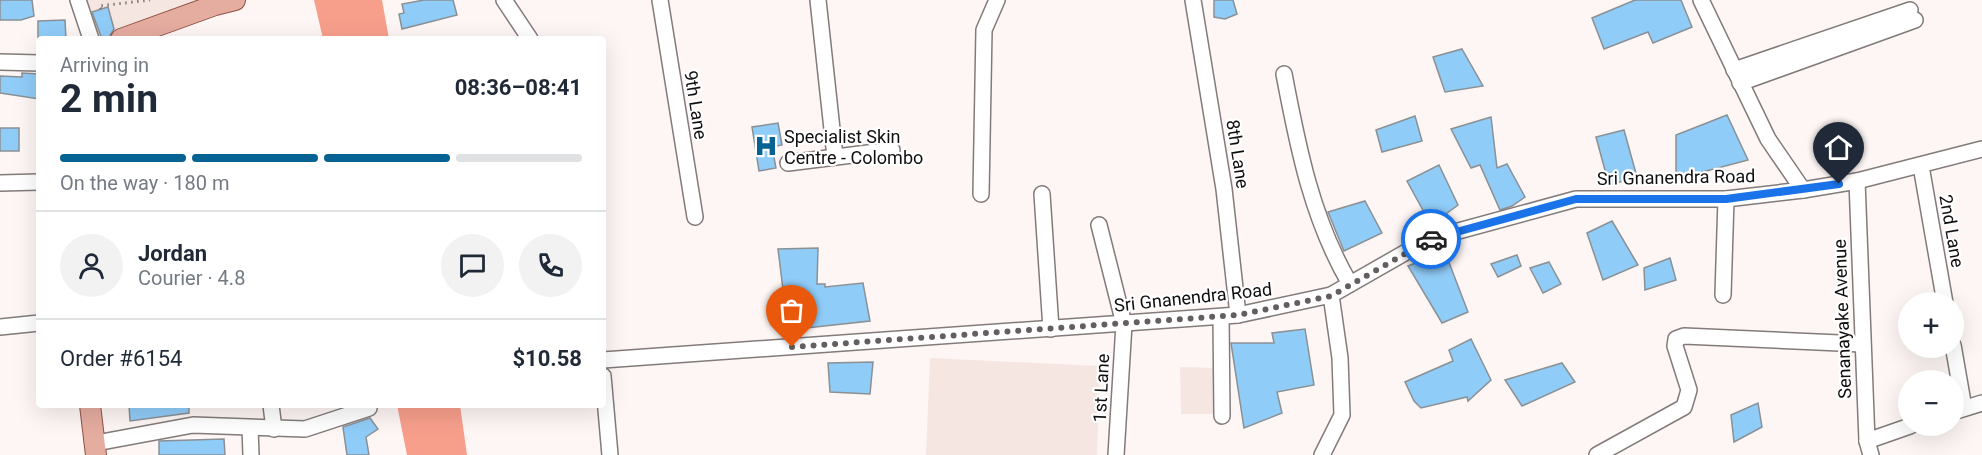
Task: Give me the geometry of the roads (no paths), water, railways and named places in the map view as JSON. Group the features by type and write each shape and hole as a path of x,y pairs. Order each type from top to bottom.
{"main road":[{"path":"130,36 235,0"},
{"path":"90,408 96,449"}],"street":[{"path":"78,0 91,36"},
{"path":"504,0 528,36"},
{"name":"9th Lane","path":"660,0 695,217"},
{"path":"818,0 835,158"},
{"path":"981,194 984,30 997,0"},
{"name":"8th Lane","path":"1193,0 1224,189 1238,315"},
{"path":"1701,0 1768,139 1803,190"},
{"path":"1737,77 1912,15"},
{"path":"0,62 36,63"},
{"path":"1284,74 1300,156 1330,249 1350,284"},
{"name":"Sri Gnanendra Road","path":"606,360 1238,315 1331,296 1429,239 1576,199 1726,199 1803,190 1857,181 1982,149"},
{"path":"788,163 892,150"},
{"name":"2nd Lane","path":"1921,166 1943,292"},
{"name":"Senanayake Avenue","path":"1857,181 1862,344 1869,448"},
{"path":"0,183 36,182"},
{"path":"1042,194 1052,329"},
{"path":"1723,295 1726,199"},
{"name":"1st Lane","path":"1099,225 1124,324 1116,455"},
{"path":"1323,455 1342,416 1340,358 1331,296"},
{"path":"1221,317 1222,416"},
{"path":"0,327 36,323"},
{"path":"1597,455 1684,407 1689,390 1675,346 1676,339 1684,336 1862,344"},
{"path":"1964,408 1982,403"},
{"path":"272,408 274,429"},
{"path":"96,449 193,425 305,429 369,408"},
{"path":"606,408 610,455"},
{"path":"250,428 251,455"},
{"path":"1869,448 1898,432"}],"place":[{"name":"Specialist Skin Centre - Colombo","path":"766,146"}]}
